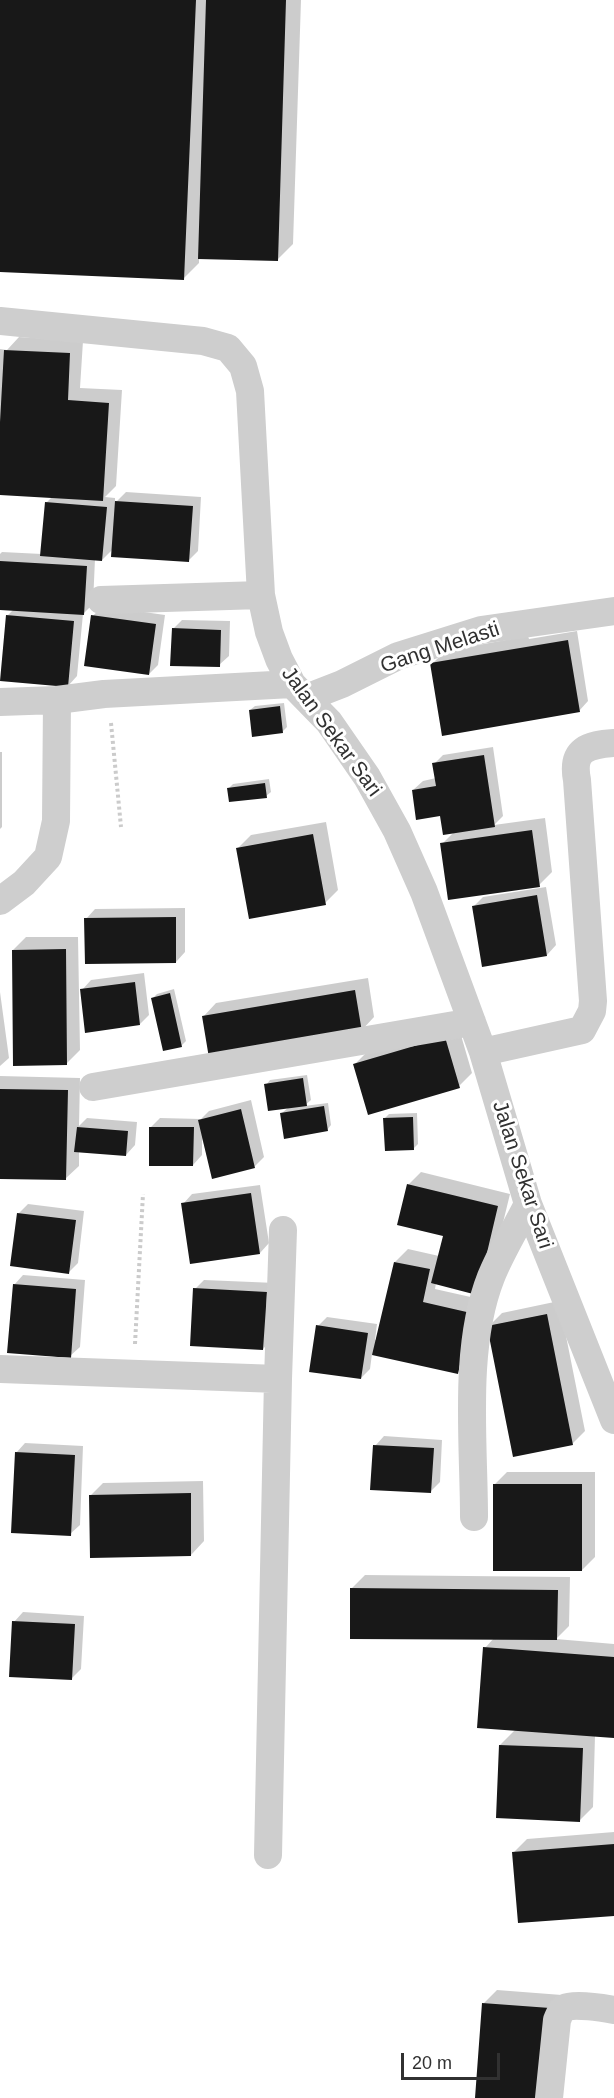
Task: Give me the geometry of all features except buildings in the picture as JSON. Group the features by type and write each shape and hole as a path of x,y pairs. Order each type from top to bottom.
{"street":[{"name":"Jalan Sekar Sari","path":"0,321 203,341 228,348 243,366 250,391 261,595 269,632 279,659 299,691 329,722 367,777 397,831 424,892 483,1052 528,1204 614,1420"},
{"path":"101,600 261,595"},
{"name":"Gang Melasti","path":"0,702 57,700 104,694 299,691 342,684 398,656 481,630 614,611"},
{"path":"0,901 24,883 48,857 56,821 57,700"},
{"path":"483,1052 582,1030 589,1021 593,1001 577,780 574,766 579,755 587,748 614,743"},
{"path":"93,1087 472,1022"},
{"path":"474,1517 473,1385 476,1336 491,1278 528,1204"},
{"path":"268,1855 283,1230"},
{"path":"0,1369 278,1379"},
{"path":"549,2098 560,2012 565,2007 572,2006 614,2010"}],"path":[{"path":"104,694 111,724 121,827"},
{"path":"134,1375 143,1194"}]}
